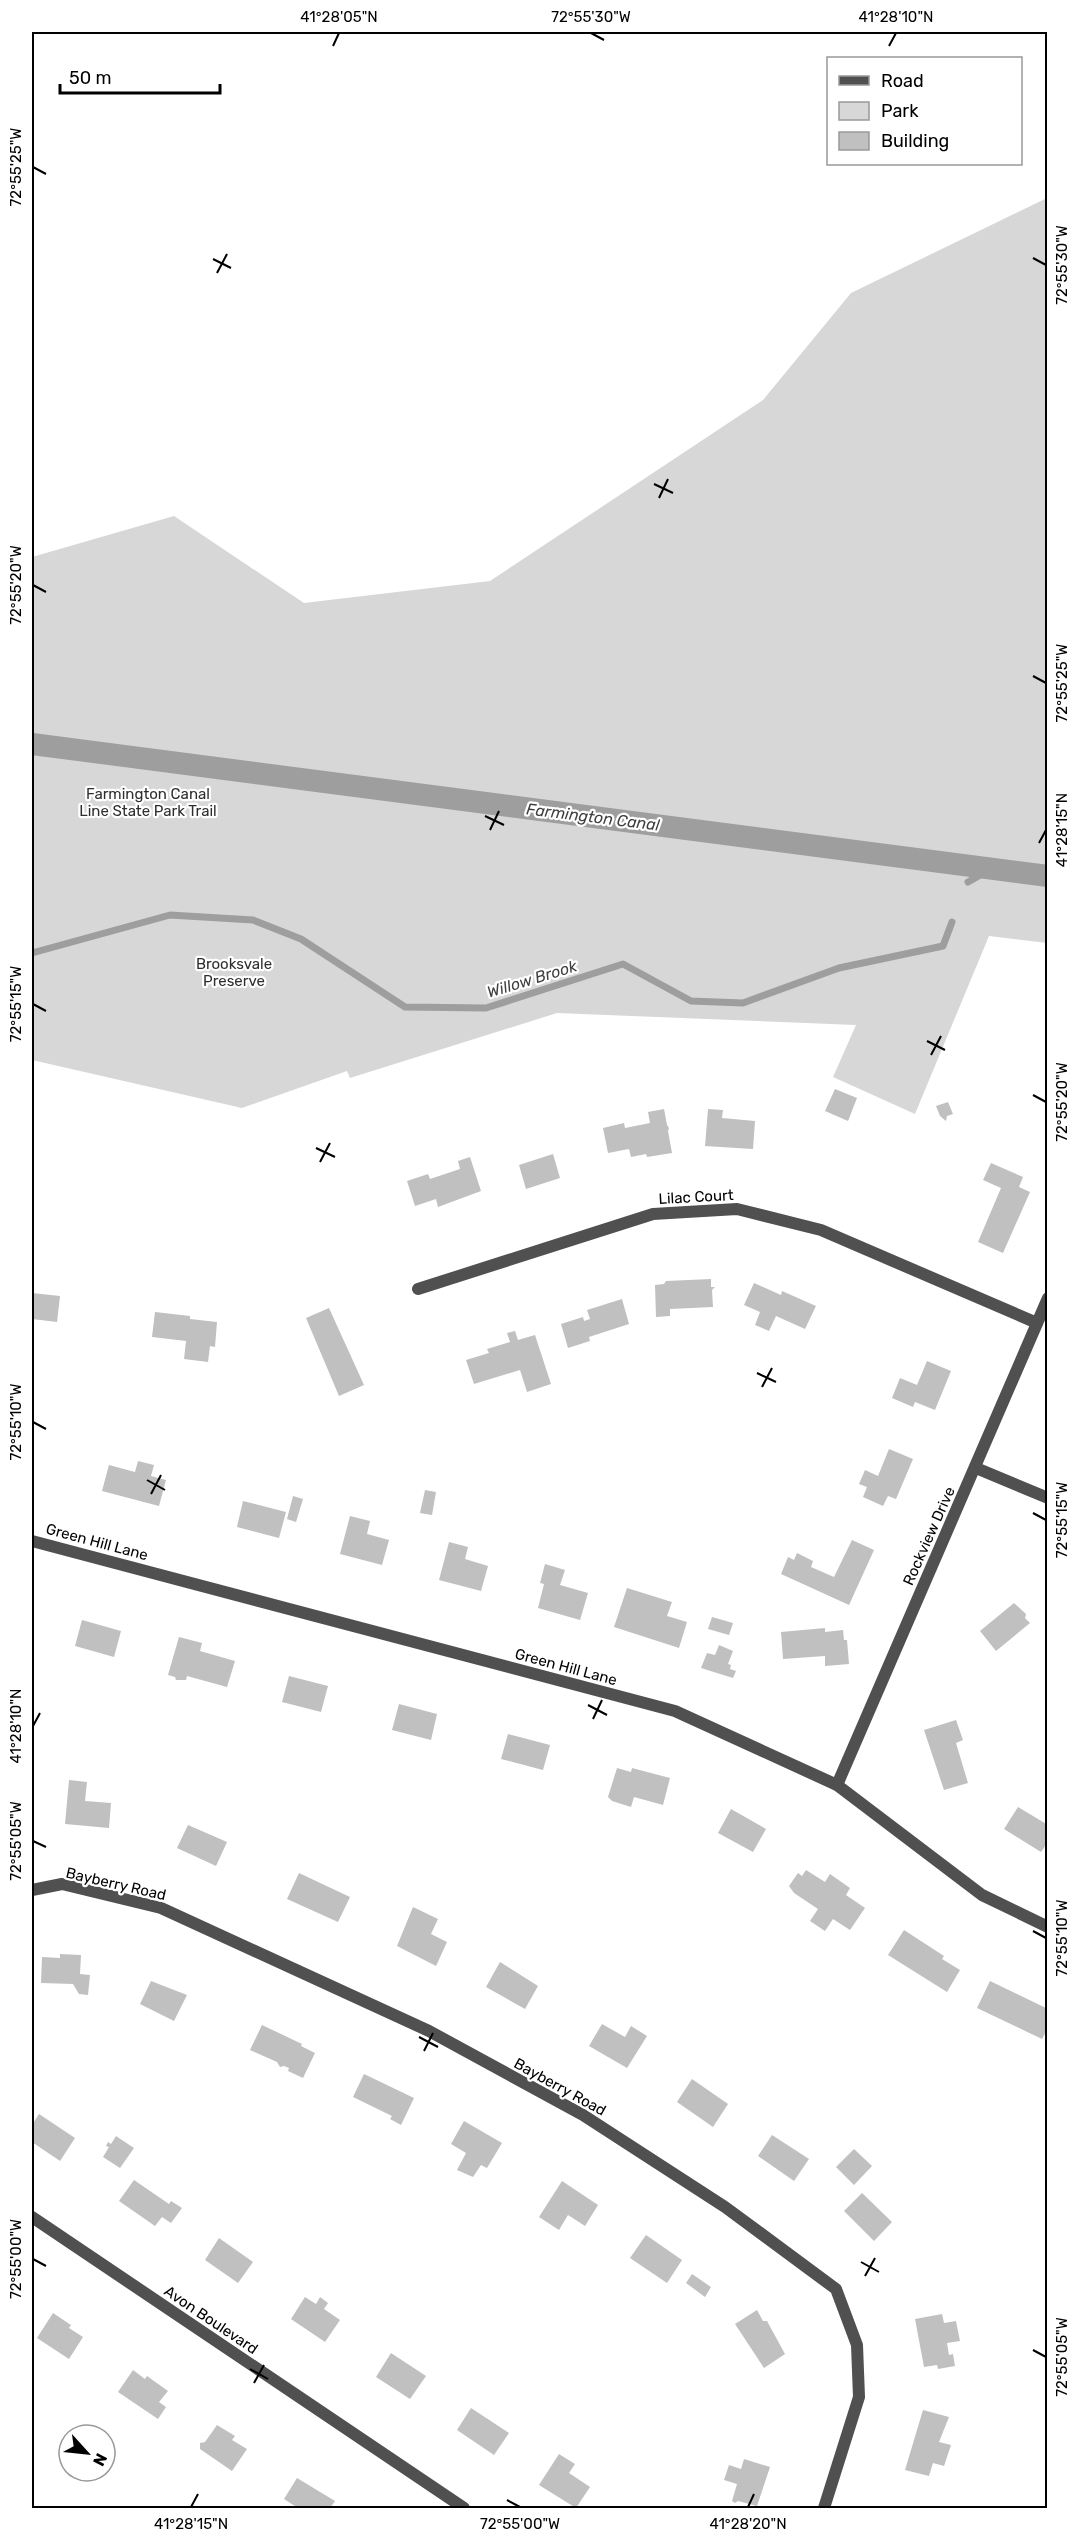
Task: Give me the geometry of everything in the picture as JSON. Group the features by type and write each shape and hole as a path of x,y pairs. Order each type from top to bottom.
{"street":[{"name":"Lilac Court","path":"418,1289 653,1214 737,1209 821,1230 1037,1323"},
{"name":"Rockview Drive","path":"837,1785 976,1468 1047,1298"},
{"path":"976,1468 1047,1498"},
{"name":"Green Hill Lane","path":"32,1541 675,1711 837,1785 982,1895 1047,1927"},
{"name":"Bayberry Road","path":"32,1890 62,1884 161,1908 429,2031 583,2115 725,2207 836,2289 857,2345 859,2397 824,2508"},
{"name":"Avon Boulevard","path":"32,2217 464,2508"}],"green space":[{"path":"1047,198 1047,943 989,936 915,1114 833,1077 856,1025 557,1013 350,1078 347,1071 242,1108 32,1060 32,557 174,516 304,603 490,581 763,400 851,293"}],"building":[{"path":"835,1089 857,1098 848,1121 825,1111"},
{"path":"948,1102 953,1114 947,1116 946,1121 940,1116 936,1106"},
{"path":"664,1109 672,1153 631,1157 629,1149 608,1153 603,1128 624,1123 625,1128 650,1123 648,1112"},
{"path":"708,1109 723,1110 722,1118 755,1121 753,1149 705,1146"},
{"path":"553,1154 560,1178 526,1189 519,1165"},
{"path":"470,1157 481,1191 438,1207 436,1199 415,1206 407,1181 428,1174 430,1179 460,1169 458,1161"},
{"path":"991,1163 1023,1177 1019,1187 1030,1192 1003,1253 978,1242 1001,1188 983,1180"},
{"path":"711,1279 711,1287 715,1287 712,1290 713,1307 670,1309 670,1316 656,1317 655,1285 664,1284 666,1281"},
{"path":"754,1283 781,1295 782,1291 816,1306 805,1329 776,1316 769,1331 755,1325 760,1312 744,1305"},
{"path":"32,1293 60,1296 57,1322 32,1319"},
{"path":"622,1299 629,1324 589,1337 590,1341 568,1348 561,1324 583,1317 584,1321 590,1319 587,1310"},
{"path":"329,1308 364,1385 339,1396 306,1318"},
{"path":"155,1312 217,1322 215,1347 210,1346 208,1362 184,1359 186,1341 152,1337"},
{"path":"515,1331 518,1340 535,1335 551,1384 527,1392 520,1370 474,1384 466,1360 489,1353 487,1349 510,1342 507,1333"},
{"path":"927,1361 951,1371 935,1410 915,1402 913,1407 892,1398 900,1378 917,1385"},
{"path":"889,1449 913,1459 896,1499 888,1496 883,1506 863,1497 867,1487 859,1484 865,1470 878,1476"},
{"path":"138,1461 154,1465 151,1476 166,1480 159,1506 102,1491 109,1465 135,1472"},
{"path":"425,1490 436,1492 432,1515 420,1513"},
{"path":"293,1496 303,1499 296,1522 287,1519"},
{"path":"243,1501 286,1512 279,1538 237,1527"},
{"path":"350,1516 370,1521 367,1534 389,1540 382,1565 340,1554"},
{"path":"852,1540 874,1550 849,1605 781,1574 788,1557 794,1560 797,1553 813,1561 811,1567 834,1577"},
{"path":"449,1542 468,1547 465,1559 488,1566 481,1591 439,1580"},
{"path":"545,1564 565,1570 560,1585 588,1593 580,1620 538,1608 544,1584 540,1583"},
{"path":"627,1588 672,1602 667,1616 687,1622 679,1648 614,1627"},
{"path":"1014,1603 1026,1614 1025,1618 1030,1623 996,1651 980,1631"},
{"path":"712,1617 733,1623 729,1635 708,1629"},
{"path":"82,1620 121,1631 114,1657 75,1646"},
{"path":"825,1628 825,1632 843,1630 844,1640 847,1640 849,1664 825,1666 825,1656 783,1659 781,1632"},
{"path":"179,1637 202,1643 200,1651 235,1661 227,1687 187,1676 186,1680 176,1680 175,1677 168,1675"},
{"path":"719,1645 733,1651 728,1664 731,1665 730,1669 736,1671 733,1678 701,1668 707,1653 715,1655"},
{"path":"289,1676 328,1686 321,1712 282,1702"},
{"path":"399,1704 437,1714 431,1740 392,1730"},
{"path":"956,1720 963,1740 956,1743 968,1783 944,1790 924,1730"},
{"path":"508,1734 550,1745 543,1770 501,1759"},
{"path":"617,1768 631,1772 632,1768 670,1778 663,1805 634,1797 631,1807 612,1801 608,1797"},
{"path":"69,1780 87,1782 85,1801 111,1803 109,1828 65,1824"},
{"path":"1018,1807 1048,1825 1048,1842 1041,1852 1004,1829"},
{"path":"731,1809 766,1829 753,1852 718,1833"},
{"path":"188,1825 227,1842 216,1866 177,1848"},
{"path":"806,1870 825,1882 830,1874 850,1888 846,1895 865,1908 850,1930 833,1919 825,1931 810,1921 818,1909 794,1893 789,1886 798,1873 802,1876"},
{"path":"299,1873 350,1897 338,1922 287,1899"},
{"path":"413,1907 438,1919 431,1934 447,1942 436,1966 397,1946"},
{"path":"904,1930 944,1956 942,1959 960,1970 947,1992 888,1955"},
{"path":"60,1954 81,1955 80,1974 90,1975 88,1995 79,1994 73,1984 41,1983 42,1957 60,1958"},
{"path":"500,1962 538,1986 525,2009 486,1987"},
{"path":"151,1981 187,1995 174,2021 140,2004"},
{"path":"990,1981 1048,2009 1048,2028 1042,2039 977,2008"},
{"path":"602,2024 625,2037 631,2026 647,2036 627,2068 589,2046"},
{"path":"262,2025 302,2044 301,2046 315,2053 303,2078 288,2071 289,2068 280,2067 277,2062 250,2050"},
{"path":"364,2074 414,2098 401,2125 390,2119 392,2116 353,2097"},
{"path":"692,2079 728,2104 713,2127 677,2102"},
{"path":"39,2114 75,2138 60,2161 32,2142 32,2125"},
{"path":"464,2121 502,2143 487,2168 481,2165 473,2177 457,2170 466,2153 451,2144"},
{"path":"772,2135 809,2159 794,2181 758,2156"},
{"path":"116,2136 134,2148 120,2168 103,2157 109,2147 106,2146 108,2142 111,2144"},
{"path":"854,2149 872,2166 854,2185 836,2167"},
{"path":"134,2180 169,2204 171,2201 182,2208 171,2223 162,2217 155,2226 119,2201"},
{"path":"562,2181 598,2205 585,2226 568,2215 559,2230 539,2217"},
{"path":"862,2193 892,2222 874,2241 844,2211"},
{"path":"646,2235 682,2260 667,2283 630,2258"},
{"path":"219,2238 253,2262 238,2283 205,2260"},
{"path":"692,2274 711,2287 705,2297 686,2283"},
{"path":"305,2297 316,2304 320,2297 328,2303 324,2309 340,2320 325,2342 291,2319"},
{"path":"757,2310 763,2321 767,2321 785,2354 764,2368 735,2324"},
{"path":"53,2313 71,2325 69,2328 83,2337 69,2359 37,2338"},
{"path":"942,2314 944,2323 956,2321 960,2341 947,2343 949,2355 953,2354 955,2366 938,2369 937,2365 924,2367 915,2319"},
{"path":"391,2353 426,2376 410,2399 376,2377"},
{"path":"133,2370 145,2379 147,2376 168,2391 159,2402 166,2407 158,2419 118,2392"},
{"path":"471,2408 509,2433 494,2455 457,2430"},
{"path":"923,2410 949,2417 939,2442 951,2445 944,2466 933,2463 929,2476 905,2470"},
{"path":"217,2425 235,2436 232,2440 247,2449 232,2471 200,2449 200,2443 205,2442"},
{"path":"559,2454 575,2464 569,2473 590,2487 576,2508 539,2485"},
{"path":"744,2459 770,2467 757,2506 732,2501 737,2484 724,2480 729,2465 741,2469"},
{"path":"297,2478 335,2501 330,2508 298,2508 284,2499"}],"waterway":[{"name":"Farmington Canal","path":"32,744 1048,876"},
{"path":"968,882 991,869"},
{"name":"Willow Brook","path":"32,953 170,915 253,920 301,939 405,1007 486,1008 623,964 691,1001 743,1003 839,968 943,946 952,922"}],"park label":[{"name":"Farmington Canal Line State Park Trail","path":"148,802"},
{"name":"Brooksvale Preserve","path":"234,972"}]}
